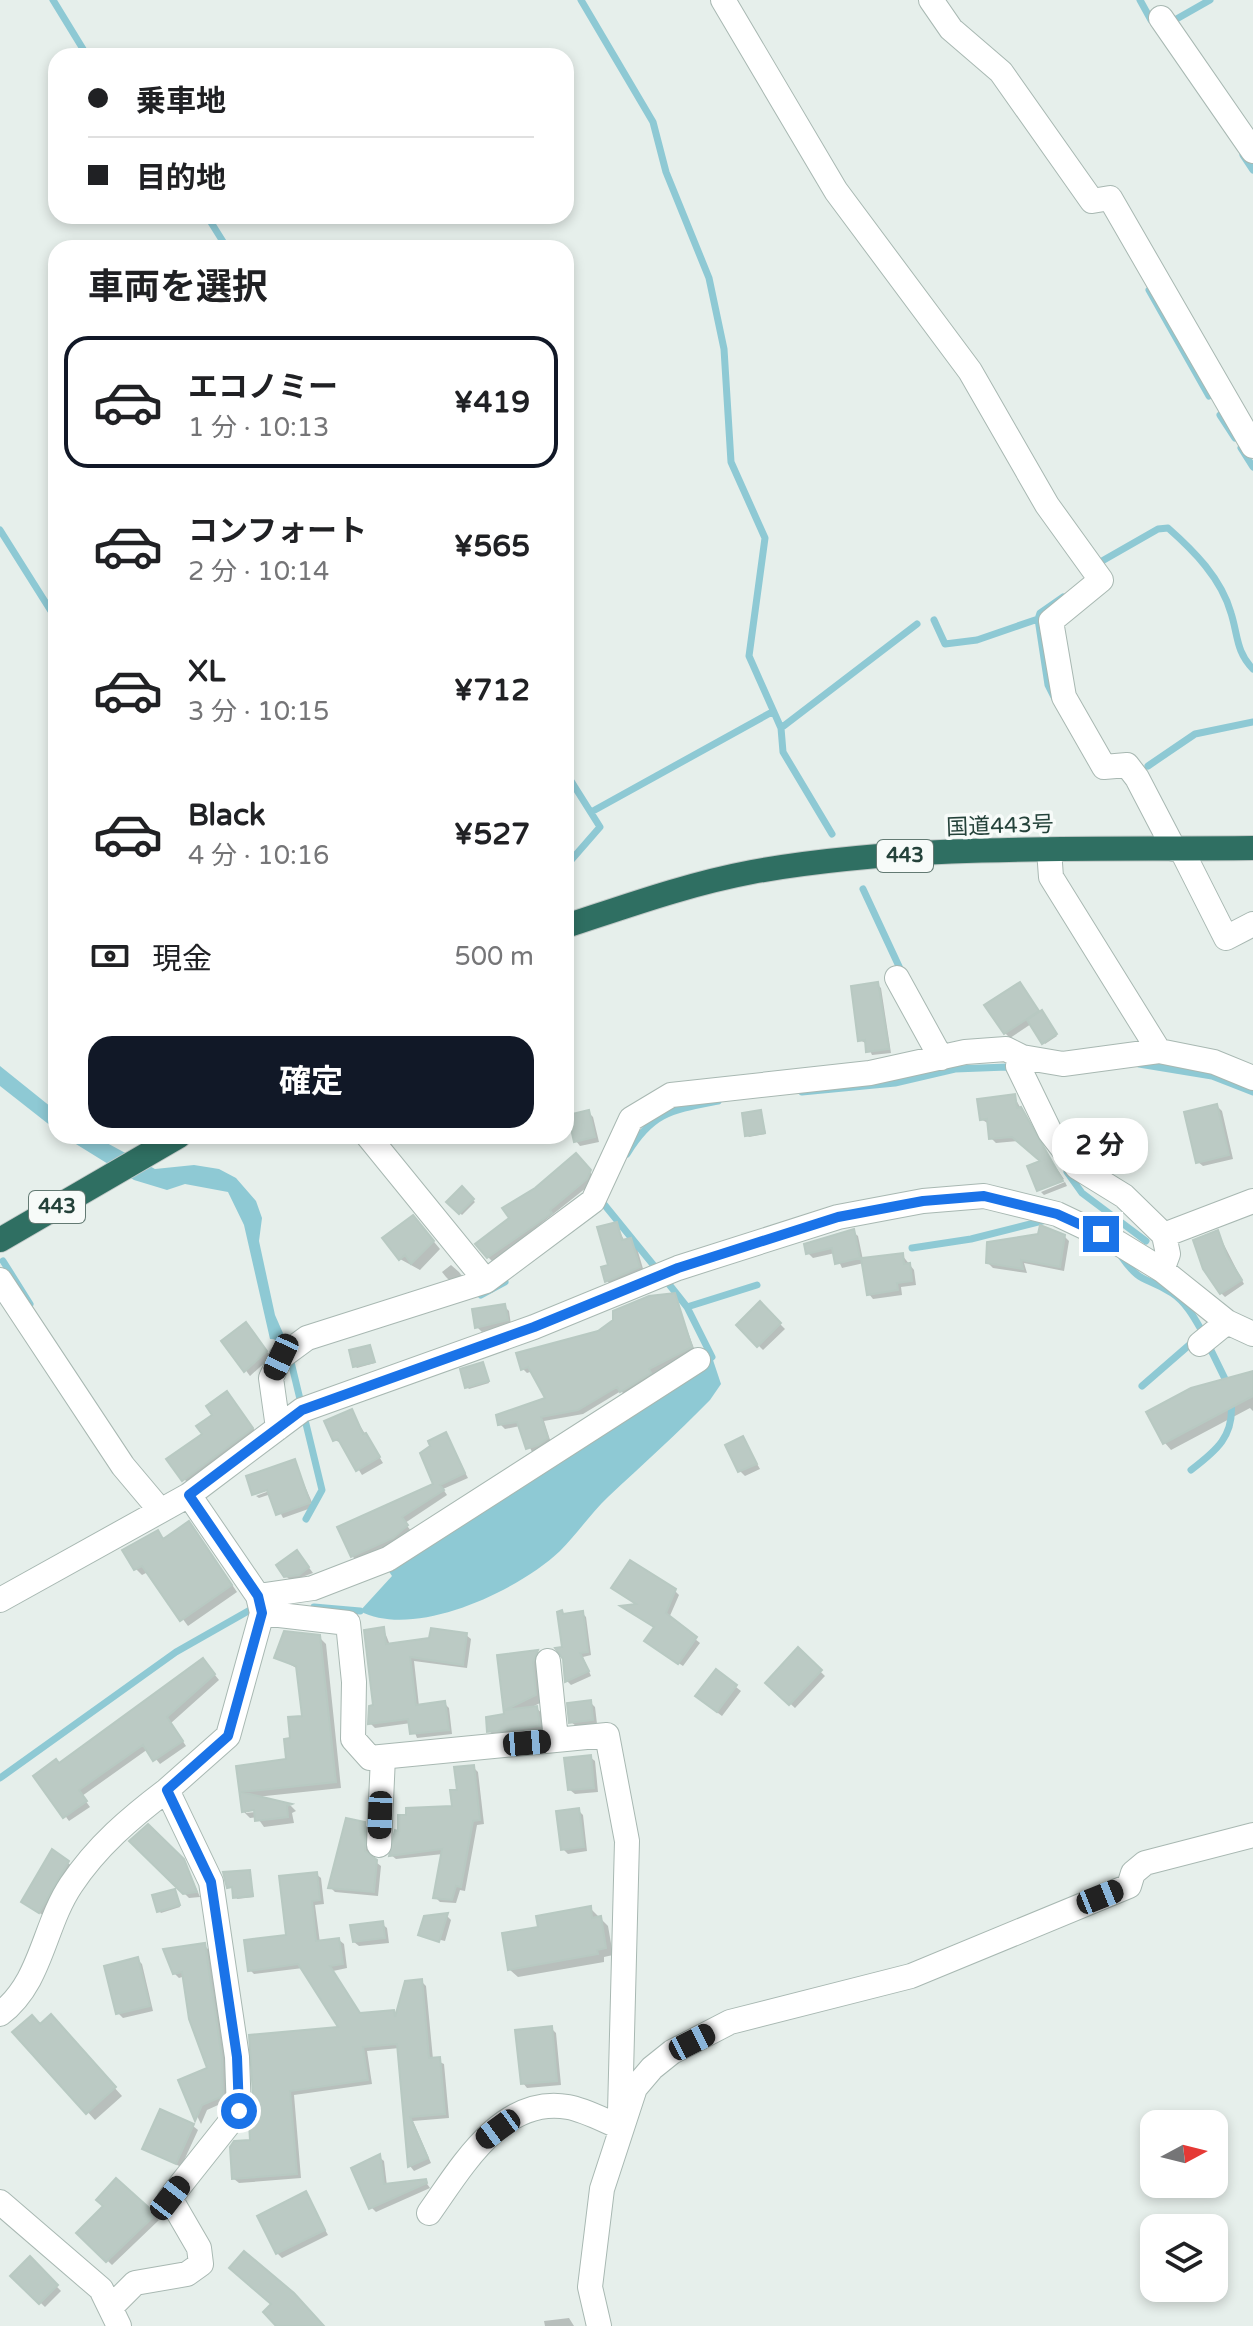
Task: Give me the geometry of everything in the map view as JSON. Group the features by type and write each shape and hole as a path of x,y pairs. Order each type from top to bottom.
{"highway":[{"name":"国道443号","path":"574,923 665,893 750,873 827,861 1049,850 1253,848"},
{"name":"443","path":"0,1240 165,1144"}],"street":[{"path":"723,0 836,191 970,371 1047,505 1101,580 1051,621 1064,697 1104,767 1127,765 1137,778 1226,938 1253,924"},
{"path":"931,0 951,29 1001,72 1092,201 1110,198 1253,446"},
{"path":"1161,18 1253,151"},
{"path":"1049,850 1051,877 1159,1051"},
{"path":"897,978 941,1058"},
{"path":"278,1428 271,1378 281,1357 307,1338 486,1281 593,1201 631,1119 671,1095 870,1073 941,1058 1006,1049 1022,1057 1063,1064 1159,1051 1214,1062 1253,1078"},
{"path":"1022,1057 1018,1066 1050,1132 1077,1167 1124,1196 1164,1235 1168,1254 1162,1270"},
{"path":"375,1144 486,1281"},
{"path":"0,1600 189,1495 302,1410 534,1327 678,1268 838,1217 923,1201 984,1196 1057,1214 1084,1224 1162,1270 1213,1333 1253,1334"},
{"path":"1164,1235 1253,1201"},
{"path":"0,1280 123,1466 160,1510"},
{"path":"260,1604 313,1588 388,1559 698,1360"},
{"path":"189,1495 260,1604 348,1623 354,1682 353,1739 370,1758 607,1735 627,1841 620,2127"},
{"path":"0,2014 14,2004 30,1980 69,1887 119,1826 167,1790 228,1736 260,1604"},
{"path":"548,1661 556,1740"},
{"path":"379,1845 383,1757"},
{"path":"115,2316 135,2283 187,2274 201,2264 199,2248 170,2198 239,2111 237,2057 211,1882 167,1790"},
{"path":"599,2326 590,2287 602,2189 635,2088 652,2068 672,2052 730,2022 911,1976 1129,1886 1133,1873 1145,1863 1253,1835"},
{"path":"429,2213 481,2141 516,2116 546,2106 569,2107 620,2127"},
{"path":"0,2202 101,2289 115,2316"}],"water":[{"path":"0,1066 48,1105 48,1124 0,1086"},
{"path":"76,1144 109,1144 155,1169 194,1165 219,1169 236,1178 256,1201 262,1218 259,1241 275,1315 286,1340 270,1339 244,1225 228,1192 185,1184 167,1190 134,1180"},
{"path":"712,1357 721,1384 710,1400 608,1497 560,1551 542,1566 492,1595 436,1615 408,1619 382,1618 360,1611 392,1576 386,1567"}],"building":[{"path":"878,982 889,1049 866,1052 865,1040 858,1041 851,986"},
{"path":"1020,982 1039,1011 1004,1034 984,1005"},
{"path":"1042,1010 1057,1034 1042,1044 1027,1020"},
{"path":"1015,1094 1017,1108 1021,1107 1063,1181 1037,1191 1027,1166 1040,1161 1012,1137 989,1139 987,1119 980,1120 977,1099"},
{"path":"1217,1104 1229,1155 1196,1163 1184,1112"},
{"path":"589,1110 595,1137 574,1142 574,1114"},
{"path":"761,1110 765,1133 745,1136 742,1113"},
{"path":"576,1153 591,1170 587,1179 550,1210 552,1213 487,1258 475,1244 509,1218 502,1208 535,1188"},
{"path":"462,1186 474,1199 459,1214 446,1202"},
{"path":"413,1215 434,1241 411,1264 405,1255 399,1260 382,1238"},
{"path":"617,1222 622,1240 631,1238 640,1267 605,1282 601,1267 608,1265 597,1227"},
{"path":"1040,1225 1065,1235 1060,1267 1021,1260 1023,1269 986,1263 987,1242 1038,1234"},
{"path":"854,1229 860,1258 835,1264 832,1248 806,1254 804,1244"},
{"path":"1218,1230 1227,1256 1242,1280 1220,1294 1203,1269 1193,1240"},
{"path":"903,1253 904,1264 910,1263 912,1281 897,1283 898,1290 867,1295 861,1258"},
{"path":"675,1293 692,1347 649,1369 651,1373 620,1392 617,1387 578,1410 541,1417 548,1438 538,1445 526,1449 517,1422 498,1425 496,1415 545,1398 528,1367 521,1370 516,1353 598,1331 613,1320 613,1311 649,1296"},
{"path":"760,1301 781,1323 757,1347 736,1325"},
{"path":"505,1304 508,1320 475,1328 472,1309"},
{"path":"246,1322 267,1351 244,1372 221,1341"},
{"path":"370,1345 375,1362 353,1367 349,1350"},
{"path":"483,1362 489,1381 465,1388 460,1369"},
{"path":"1253,1371 1253,1396 1163,1444 1146,1412 1191,1388"},
{"path":"227,1391 253,1428 182,1481 166,1459 202,1434 196,1426 212,1415 206,1406"},
{"path":"352,1409 363,1434 366,1433 380,1457 356,1471 338,1439 333,1441 324,1421"},
{"path":"446,1432 465,1473 440,1485 444,1490 402,1517 408,1525 393,1538 351,1557 337,1527 433,1484 420,1453 430,1446 428,1441"},
{"path":"743,1436 757,1464 738,1472 725,1445"},
{"path":"295,1459 310,1503 276,1515 267,1490 252,1495 246,1476"},
{"path":"189,1521 232,1585 180,1621 142,1566 134,1570 122,1550 158,1530 163,1539"},
{"path":"297,1550 309,1567 299,1575 284,1577 276,1565"},
{"path":"630,1560 676,1589 666,1613 697,1637 678,1664 644,1641 654,1627 620,1606 636,1604 611,1588"},
{"path":"562,1610 563,1614 583,1611 588,1652 580,1653 589,1671 565,1682 563,1659 555,1648 562,1647 557,1612"},
{"path":"384,1627 386,1644 429,1638 431,1628 467,1633 463,1665 410,1657 416,1705 445,1701 449,1730 410,1734 408,1719 368,1724 369,1706 373,1705 364,1630"},
{"path":"284,1631 320,1635 336,1782 241,1792 292,1804 287,1806 288,1817 255,1821 254,1810 242,1812 236,1766 286,1759 284,1739 290,1738 288,1717 302,1716 296,1666 274,1658"},
{"path":"798,1647 822,1670 789,1705 765,1683"},
{"path":"538,1650 533,1662 536,1695 505,1710 537,1706 540,1726 487,1732 486,1717 504,1714 497,1655"},
{"path":"203,1658 215,1674 167,1717 183,1741 153,1761 143,1745 79,1790 87,1801 63,1818 33,1776 56,1759 59,1763"},
{"path":"716,1669 737,1685 717,1712 695,1696"},
{"path":"591,1700 593,1720 569,1723 567,1703"},
{"path":"591,1755 594,1788 568,1790 564,1758"},
{"path":"474,1765 480,1820 473,1821 461,1887 456,1886 452,1900 433,1898 442,1849 389,1856 395,1830 398,1831 398,1815 406,1815 406,1808 452,1806 450,1790 457,1790 454,1767"},
{"path":"579,1808 584,1847 561,1850 556,1811"},
{"path":"346,1818 365,1822 365,1851 377,1860 374,1892 328,1888"},
{"path":"148,1824 184,1859 197,1892 183,1894 129,1841"},
{"path":"52,1849 69,1861 39,1913 21,1902"},
{"path":"250,1870 253,1896 233,1898 232,1887 227,1888 223,1872"},
{"path":"317,1872 320,1900 312,1901 316,1941 339,1938 343,1964 330,1966 360,2013 394,2010 395,2017 405,1981 422,1979 429,2058 440,2057 445,2114 410,2117 428,2158 408,2167 397,2044 363,2047 368,2080 290,2091 297,2174 232,2179 230,2147 234,2141 250,2140 249,2123 254,2110 249,2035 338,2027 298,1964 248,1971 244,1940 286,1935 279,1876"},
{"path":"175,1889 180,1905 157,1912 152,1895"},
{"path":"591,1906 592,1918 601,1916 606,1948 597,1950 598,1954 508,1970 502,1933 538,1927 536,1916"},
{"path":"448,1913 439,1942 418,1935 424,1916"},
{"path":"383,1921 385,1938 353,1942 350,1925"},
{"path":"205,1943 222,2058 223,2096 202,2105 195,2121 178,2080 207,2068 189,2019 182,1972 173,1974 163,1949"},
{"path":"138,1957 150,2006 116,2014 104,1966"},
{"path":"51,2014 116,2087 86,2114 12,2032 32,2015 40,2024"},
{"path":"552,2026 557,2081 521,2084 515,2030"},
{"path":"160,2109 194,2124 176,2164 142,2149"},
{"path":"380,2154 384,2184 426,2179 427,2183 369,2209 351,2168"},
{"path":"116,2178 156,2214 106,2262 76,2233 103,2206 96,2200"},
{"path":"306,2191 325,2230 276,2254 257,2216"},
{"path":"244,2251 294,2293 324,2326 276,2326 263,2312 271,2304 229,2268"},
{"path":"30,2256 58,2285 39,2304 10,2276"}],"waterway":[{"path":"53,0 82,48"},
{"path":"581,0 653,122 666,172 709,278 724,349 731,462 765,538 749,656 781,728 783,752 832,834"},
{"path":"1140,0 1151,20"},
{"path":"1173,21 1210,0"},
{"path":"1243,155 1253,170"},
{"path":"212,224 222,240"},
{"path":"1149,290 1209,396"},
{"path":"1220,415 1235,438"},
{"path":"1241,448 1253,467"},
{"path":"1095,565 1158,529 1168,528 1197,556 1221,588 1240,650 1253,669"},
{"path":"0,530 48,606"},
{"path":"934,620 945,644 977,640 1038,619 1040,613 1063,597"},
{"path":"1038,619 1048,685 1055,699"},
{"path":"781,728 917,624"},
{"path":"593,811 772,712"},
{"path":"1148,766 1195,734 1253,722"},
{"path":"574,786 600,827 574,857"},
{"path":"863,889 903,975"},
{"path":"1139,1064 1212,1076 1253,1092"},
{"path":"802,1092 895,1083 955,1069 1007,1067 1013,1074"},
{"path":"627,1154 645,1129 665,1115 718,1101"},
{"path":"1067,1172 1082,1193 1146,1241"},
{"path":"603,1203 655,1267"},
{"path":"912,1248 971,1239 1046,1220"},
{"path":"1121,1256 1139,1276 1177,1297 1203,1333 1142,1386"},
{"path":"3,1261 30,1304"},
{"path":"481,1295 505,1282"},
{"path":"668,1283 687,1307 712,1357"},
{"path":"687,1307 757,1285"},
{"path":"275,1333 291,1362 322,1490 306,1519"},
{"path":"1207,1342 1228,1385"},
{"path":"1191,1470 1222,1442 1230,1424 1231,1401"},
{"path":"314,1607 360,1611"},
{"path":"0,1778 176,1652 250,1610"}],"route":[{"path":"239,2111 237,2057 211,1882 197,1846 167,1790 228,1736 262,1613 258,1596 189,1495 302,1410 534,1327 678,1268 838,1217 923,1201 984,1196 1057,1214 1101,1234"}]}
